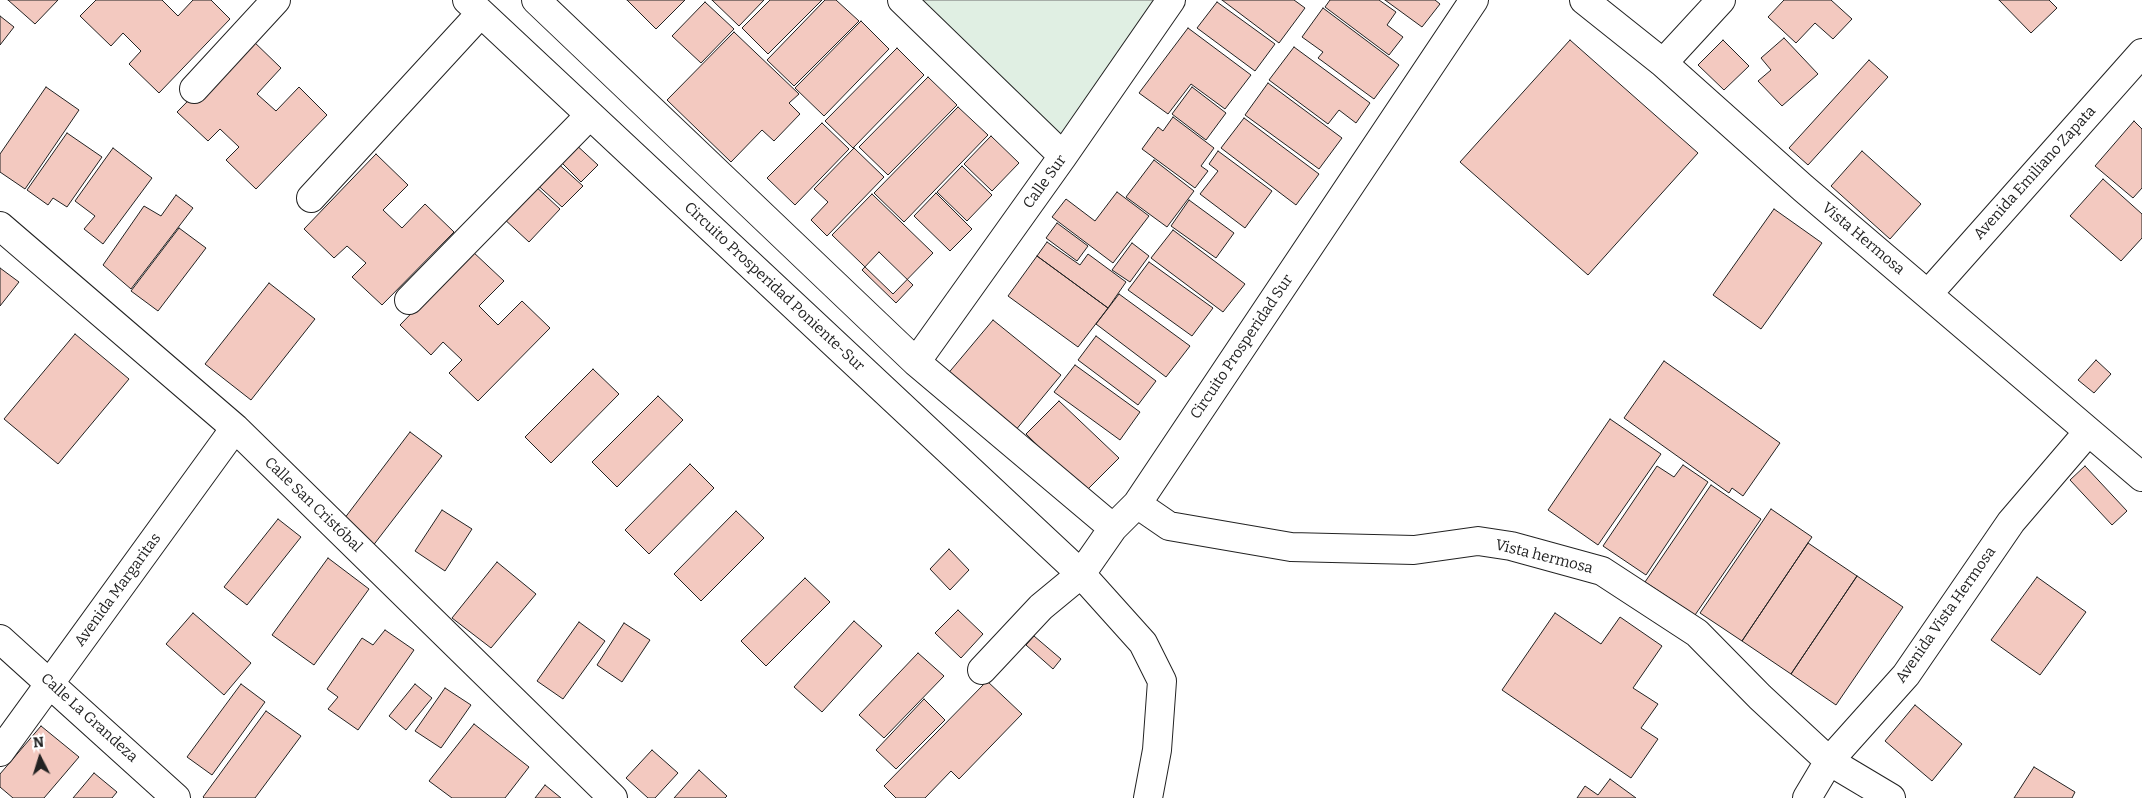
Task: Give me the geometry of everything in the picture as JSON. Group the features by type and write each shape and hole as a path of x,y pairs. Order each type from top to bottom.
{"street":[{"path":"194,88 276,0"},
{"path":"536,0 916,362 1113,528"},
{"path":"902,0 1063,156"},
{"name":"Calle Sur","path":"916,362 1063,156 1171,0"},
{"name":"Circuito Prosperidad Sur","path":"982,670 1041,607 1081,574 1113,528 1137,504 1474,0"},
{"name":"Vista Hermosa","path":"1584,0 1663,63 1803,188 2142,477"},
{"path":"1663,63 1720,0"},
{"path":"311,198 474,6"},
{"name":"Circuito Prosperidad Poniente-Sur","path":"474,6 1081,574 1143,643 1162,681 1157,750 1148,798"},
{"name":"Avenida Emiliano Zapata","path":"1928,294 2142,52"},
{"path":"409,300 590,115"},
{"name":"Calle San Cristóbal","path":"0,226 235,428 613,798"},
{"name":"Avenida Margaritas","path":"0,752 235,428"},
{"name":"Avenida Vista Hermosa","path":"1807,798 1830,761 1906,675 2011,522 2088,432"},
{"name":"Vista hermosa","path":"1137,504 1169,526 1291,547 1414,550 1478,541 1511,546 1602,571 1697,632 1760,697 1830,761 1891,798"},
{"name":"Calle La Grandeza","path":"0,639 176,798"}],"green space":[{"path":"921,0 1155,0 1061,137"}],"building":[{"path":"8,0 58,0 35,24"},
{"path":"96,0 162,0 178,16 193,0 211,0 230,19 159,93 129,64 141,51 123,33 111,46 80,16"},
{"path":"627,0 685,0 656,29"},
{"path":"712,0 764,0 739,26"},
{"path":"770,0 822,0 768,54 742,28"},
{"path":"825,0 836,0 859,21 794,86 767,60"},
{"path":"1222,0 1294,0 1305,8 1279,43"},
{"path":"1330,0 1379,0 1396,12 1387,25 1403,37 1389,55 1325,7"},
{"path":"1385,0 1435,0 1440,4 1422,27"},
{"path":"1784,0 1831,0 1852,19 1833,39 1815,23 1796,43 1768,17"},
{"path":"1999,0 2049,0 2057,8 2031,33"},
{"path":"705,2 734,29 701,63 672,36"},
{"path":"1217,2 1275,44 1255,71 1197,28"},
{"path":"1323,8 1399,65 1374,99 1318,58 1323,52 1302,37"},
{"path":"0,16 14,27 0,45"},
{"path":"861,21 889,49 824,116 795,88"},
{"path":"1188,28 1251,75 1225,109 1191,84 1168,114 1139,93"},
{"path":"734,32 799,94 789,103 800,114 774,141 762,130 731,162 667,100"},
{"path":"250,38 281,68 257,94 276,111 299,87 327,115 256,189 226,160 239,147 220,129 208,141 177,112"},
{"path":"1784,38 1818,74 1782,106 1758,81 1771,70 1761,58"},
{"path":"1570,40 1698,153 1588,275 1460,162"},
{"path":"1723,40 1749,66 1724,90 1698,65"},
{"path":"1294,47 1370,103 1356,123 1339,110 1328,124 1269,80"},
{"path":"897,48 924,75 853,148 825,121"},
{"path":"1869,60 1888,77 1808,165 1789,148"},
{"path":"928,77 957,105 888,175 859,147"},
{"path":"1268,83 1342,138 1319,169 1245,115"},
{"path":"46,87 79,110 25,189 0,172 0,154"},
{"path":"1192,87 1226,113 1206,140 1172,114"},
{"path":"958,107 988,135 904,222 874,193"},
{"path":"1173,117 1214,148 1201,166 1208,171 1195,188 1142,149 1158,127 1163,131"},
{"path":"1244,118 1319,174 1296,205 1221,148"},
{"path":"2134,121 2142,129 2142,188 2133,198 2095,166"},
{"path":"822,123 849,149 795,205 767,178"},
{"path":"67,133 102,157 67,207 53,198 48,205 27,190"},
{"path":"991,136 1019,163 992,191 964,164"},
{"path":"573,142 598,165 581,182 557,158"},
{"path":"113,148 152,178 103,244 84,229 95,216 75,201"},
{"path":"854,148 884,177 827,236 811,220 828,202 814,189"},
{"path":"1218,151 1272,191 1245,228 1200,194 1218,171 1209,164"},
{"path":"1862,151 1921,204 1890,239 1831,186"},
{"path":"376,154 408,185 383,210 402,228 425,204 454,232 382,305 352,277 366,263 347,246 334,258 304,229"},
{"path":"554,160 583,186 562,207 534,182"},
{"path":"1154,160 1194,191 1167,227 1126,197"},
{"path":"962,166 992,195 967,221 937,192"},
{"path":"2103,179 2142,214 2142,238 2121,261 2070,216"},
{"path":"533,184 560,209 529,242 502,217"},
{"path":"1117,192 1149,216 1113,263 1052,217 1066,199 1095,221"},
{"path":"936,193 972,229 950,251 914,216"},
{"path":"872,194 933,253 893,294 832,235"},
{"path":"176,195 193,208 131,289 103,265 144,206 161,216"},
{"path":"1189,200 1234,233 1216,258 1171,226"},
{"path":"1774,209 1822,243 1761,329 1713,295"},
{"path":"1057,223 1088,246 1077,261 1046,238"},
{"path":"179,228 206,248 158,311 131,291"},
{"path":"1173,230 1245,284 1223,312 1151,258"},
{"path":"1047,242 1080,265 1088,254 1126,282 1108,308 1037,256"},
{"path":"1132,243 1149,256 1130,282 1112,270"},
{"path":"472,251 504,281 479,306 498,325 522,301 550,328 478,401 449,373 462,360 443,342 431,355 400,325"},
{"path":"879,252 913,285 896,303 862,270"},
{"path":"1037,256 1108,308 1078,347 1008,296"},
{"path":"1149,262 1213,308 1192,336 1128,290"},
{"path":"0,268 19,282 0,306"},
{"path":"269,283 315,319 251,400 205,364"},
{"path":"1119,294 1190,346 1166,377 1096,324"},
{"path":"993,320 1061,375 1015,431 946,376"},
{"path":"75,334 129,379 58,464 4,419"},
{"path":"1096,336 1156,381 1138,405 1078,360"},
{"path":"2096,360 2111,374 2094,393 2078,380"},
{"path":"1664,361 1780,443 1743,496 1732,488 1729,493 1624,418"},
{"path":"1075,365 1140,412 1120,440 1054,392"},
{"path":"593,369 619,394 551,463 525,437"},
{"path":"658,396 683,420 617,487 592,462"},
{"path":"1059,401 1119,458 1085,492 1026,434"},
{"path":"1610,419 1661,454 1598,545 1548,510"},
{"path":"410,432 442,456 372,547 341,523"},
{"path":"690,464 714,488 649,554 625,530"},
{"path":"1683,465 1708,482 1646,575 1603,546 1657,466 1674,477"},
{"path":"2085,466 2127,511 2112,525 2070,480"},
{"path":"1711,485 1761,519 1695,615 1645,582"},
{"path":"1771,509 1812,537 1742,641 1700,613"},
{"path":"442,510 472,529 445,571 415,551"},
{"path":"736,511 764,538 701,601 674,574"},
{"path":"278,519 301,537 247,605 224,587"},
{"path":"1808,543 1857,576 1791,674 1742,641"},
{"path":"949,549 969,570 950,590 930,569"},
{"path":"328,558 369,589 314,665 272,635"},
{"path":"497,562 536,594 491,648 452,618"},
{"path":"1857,576 1903,607 1836,705 1791,674"},
{"path":"2037,577 2086,612 2040,675 1991,640"},
{"path":"805,578 830,602 766,666 741,641"},
{"path":"958,610 983,634 961,658 935,633"},
{"path":"193,613 251,663 224,695 166,644"},
{"path":"1555,613 1601,644 1620,617 1662,646 1633,688 1658,704 1641,728 1658,739 1631,778 1502,690"},
{"path":"854,621 882,646 822,712 794,687"},
{"path":"579,622 605,641 563,699 537,681"},
{"path":"624,623 650,640 622,682 597,665"},
{"path":"385,630 414,650 358,730 328,709 338,697 327,689 362,638 373,645"},
{"path":"1034,636 1061,659 1053,669 1026,645"},
{"path":"918,653 944,676 884,738 859,715"},
{"path":"987,681 1022,714 959,779 951,771 925,798 896,798 884,786"},
{"path":"241,684 265,702 212,775 187,757"},
{"path":"415,684 432,698 406,730 389,716"},
{"path":"445,688 471,705 441,748 415,731"},
{"path":"924,699 945,720 896,769 876,750"},
{"path":"1915,705 1962,744 1932,781 1885,741"},
{"path":"266,711 301,736 255,798 204,798 203,797"},
{"path":"474,724 529,767 505,798 452,798 429,781"},
{"path":"41,726 79,757 44,798 13,798 0,787 0,774"},
{"path":"652,750 678,773 655,798 648,798 626,778"},
{"path":"2034,767 2075,792 2072,798 2014,798"},
{"path":"699,770 727,796 725,798 674,798"},
{"path":"94,773 117,792 112,798 73,798"},
{"path":"1610,779 1636,798 1577,798 1585,786 1598,795"},
{"path":"545,785 561,798 535,798"}]}
